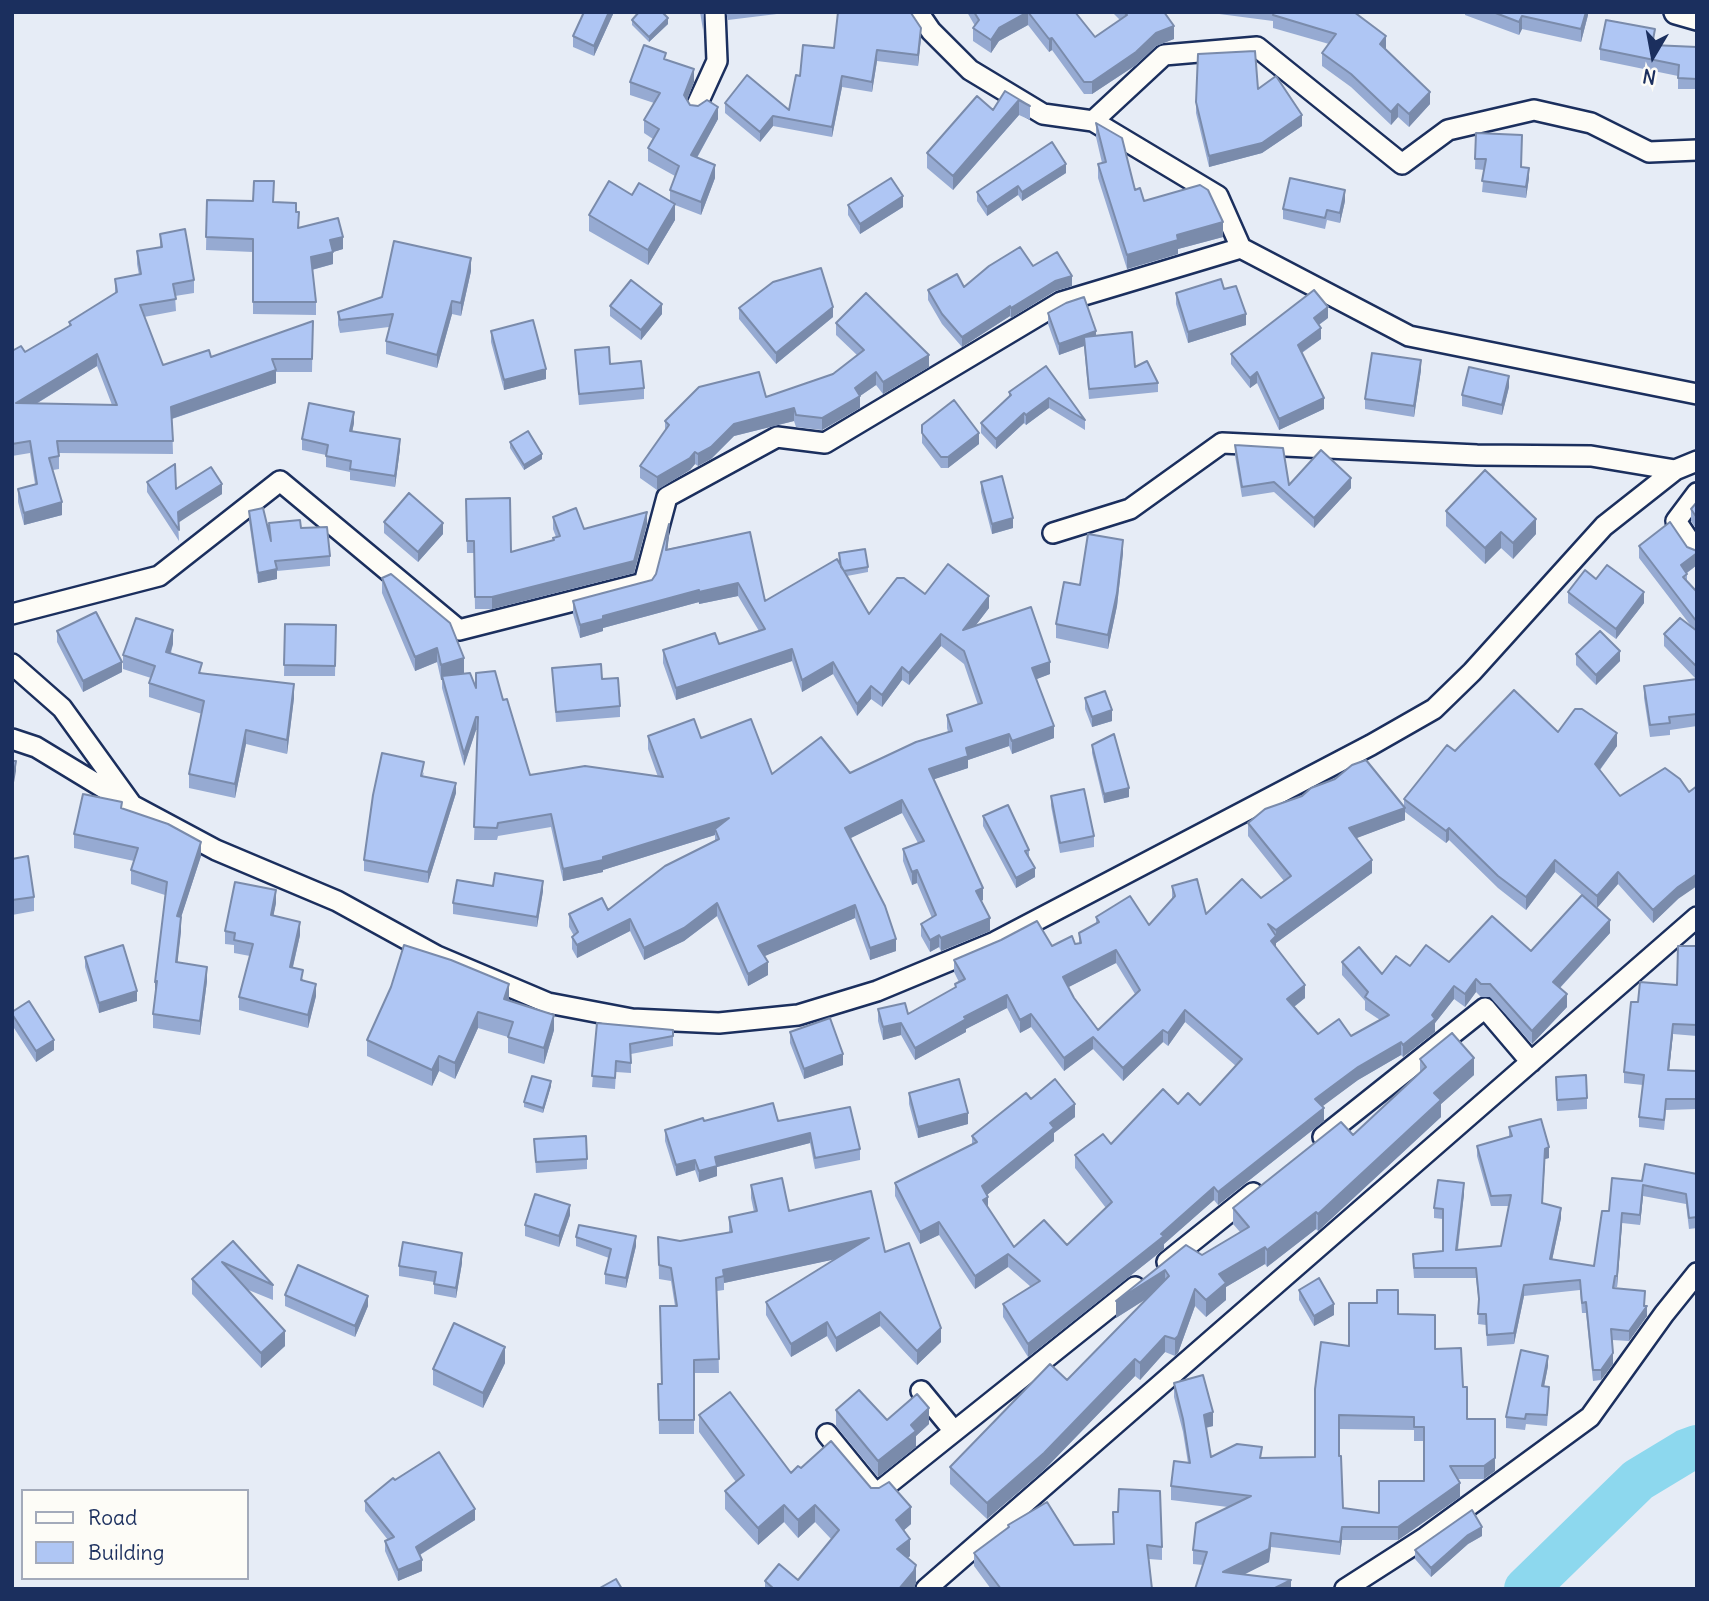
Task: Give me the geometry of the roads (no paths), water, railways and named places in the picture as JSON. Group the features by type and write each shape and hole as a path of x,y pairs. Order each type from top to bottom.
{"street":[{"path":"696,107 717,61 715,12"},
{"path":"918,12 931,31 970,70 1042,114 1093,121 1218,196 1241,248 1409,336 1697,394"},
{"path":"1676,12 1697,18"},
{"path":"1093,121 1164,55 1257,47 1402,163 1448,130 1534,110 1591,122 1649,152 1697,150"},
{"path":"12,614 159,576 281,481 459,630 644,583 667,497 777,437 825,443 1061,302 1241,248"},
{"path":"1053,533 1130,509 1222,443 1476,455 1591,456 1675,470"},
{"path":"12,739 36,747 132,805 216,850 337,901 437,956 548,1003 632,1019 719,1023 798,1015 877,990 995,942 1371,745 1434,709 1472,673 1604,526 1675,470 1697,461"},
{"path":"1697,493 1676,522 1697,552"},
{"path":"12,664 62,708 132,805"},
{"path":"926,1589 1697,917"},
{"path":"1311,1146 1485,1008 1531,1062"},
{"path":"827,1434 876,1493 1268,1181"},
{"path":"1345,1589 1426,1537 1590,1418 1664,1314 1697,1273"},
{"path":"921,1391 954,1431"}],"waterway":[{"path":"1526,1589 1638,1480 1697,1447"}]}
